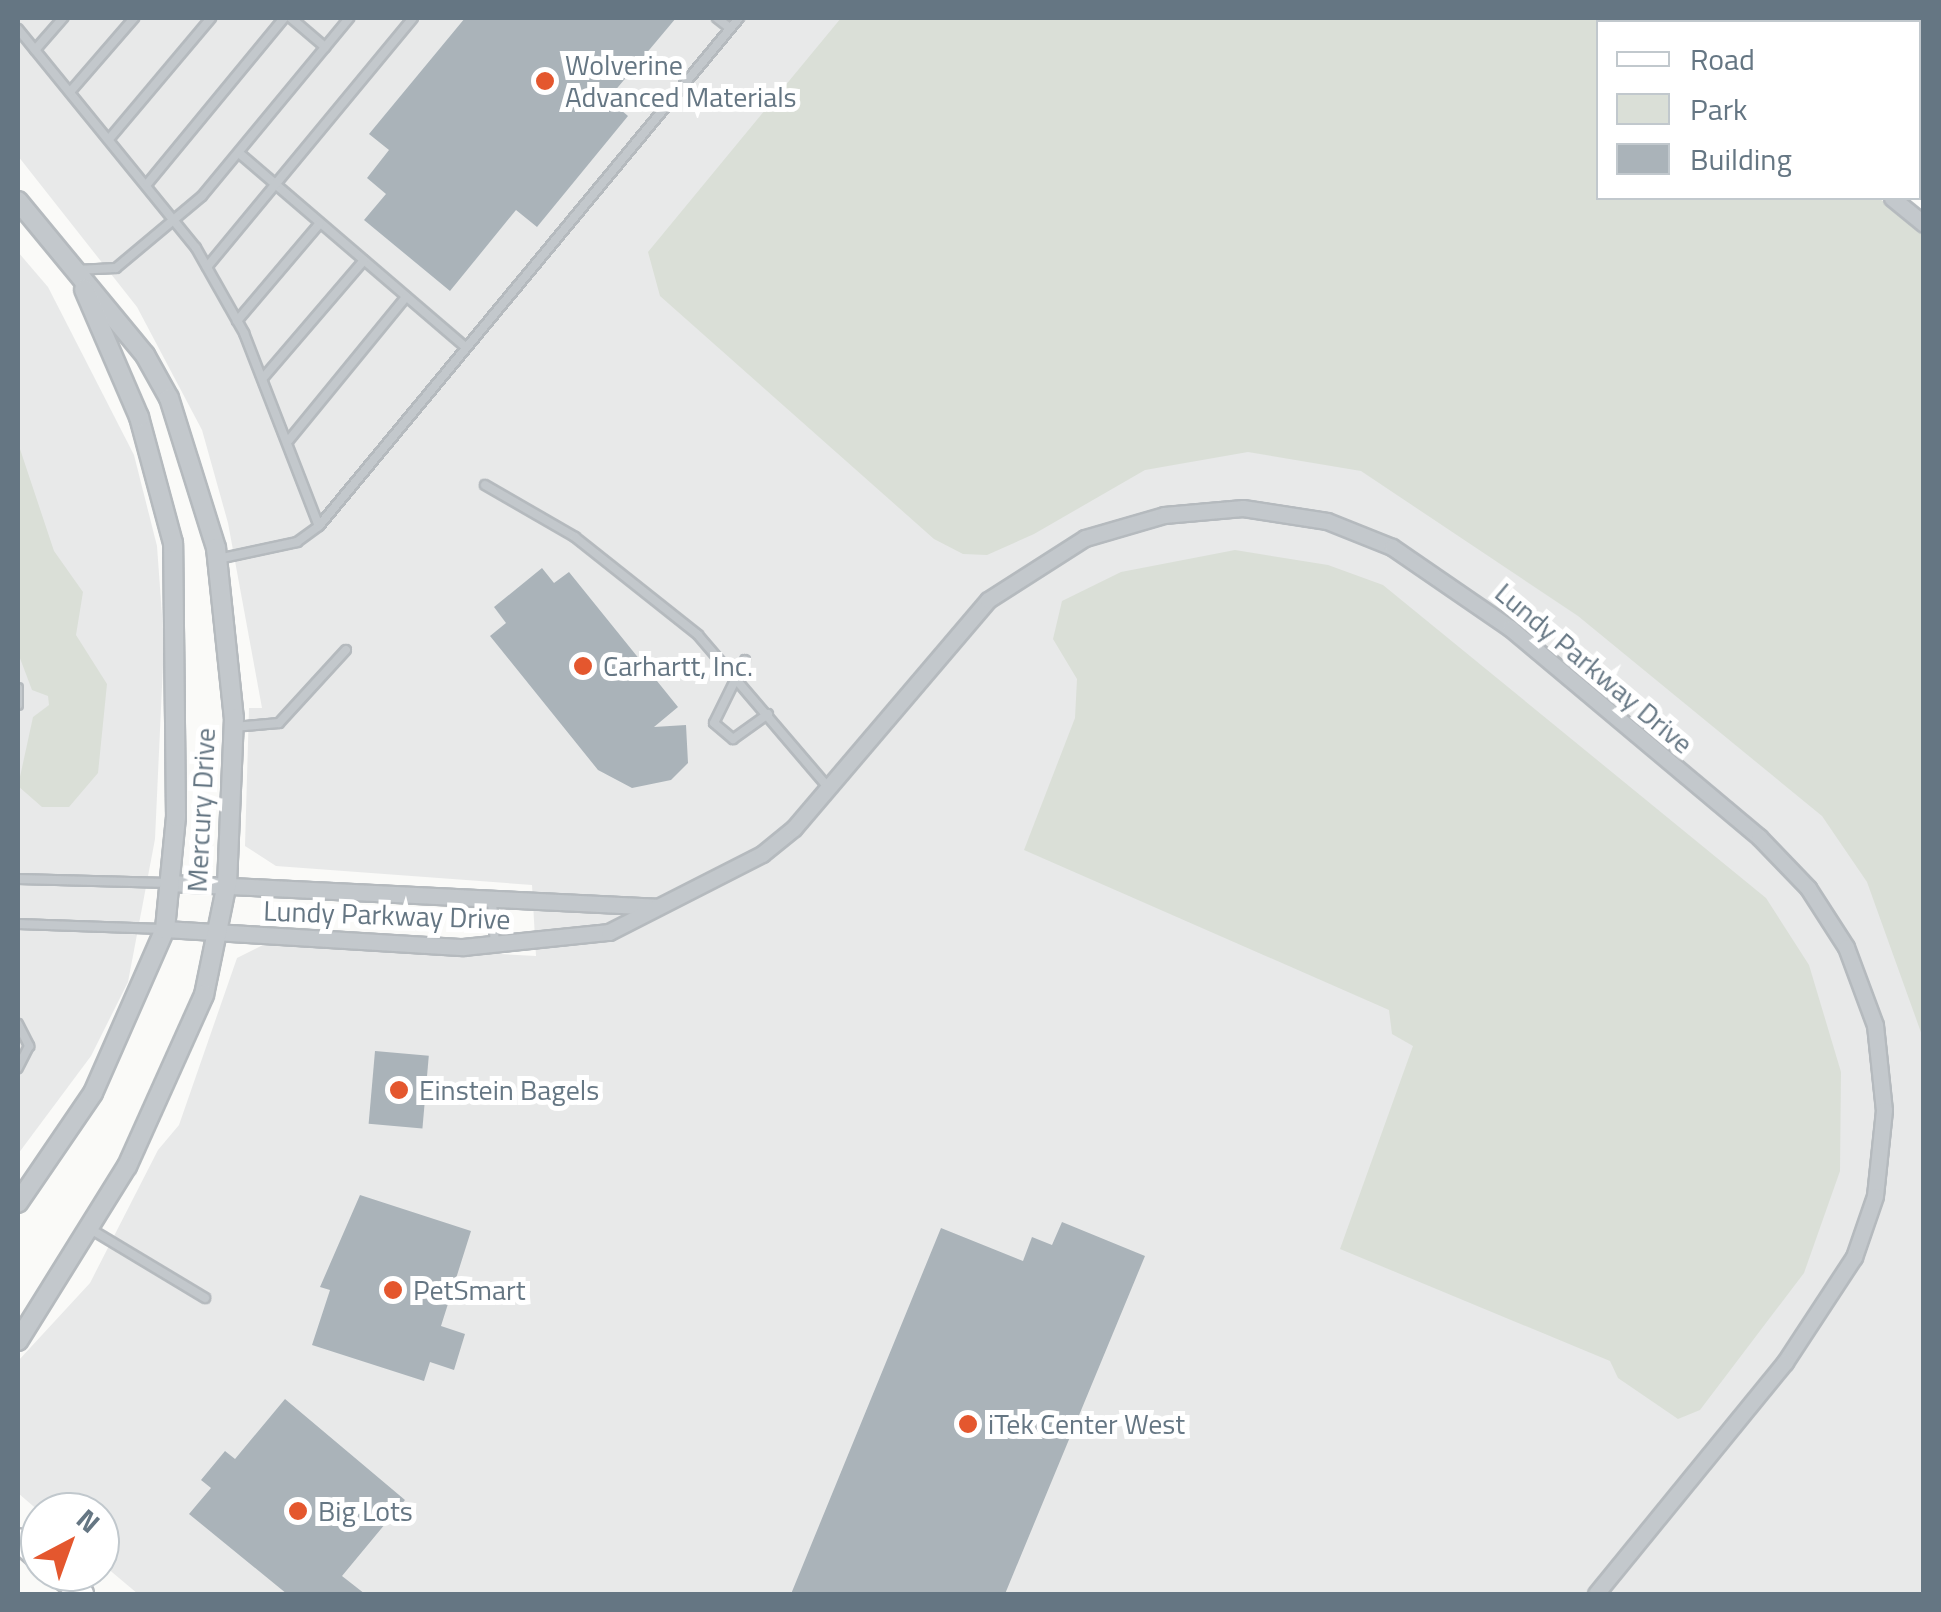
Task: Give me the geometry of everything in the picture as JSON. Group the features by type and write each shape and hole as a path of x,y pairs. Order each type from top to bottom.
{"street":[{"path":"1894,200 1924,224"},
{"name":"Mercury Drive","path":"18,201 76,270 169,398 218,560 234,727 221,932 177,1064 92,1230 18,1341"},
{"name":"Mercury Drive","path":"18,1204 93,1092 165,928 180,712 174,543 139,418 76,270"},
{"name":"Lundy Parkway Drive","path":"165,928 494,946 609,932 762,854 830,790 988,600 1029,569 1085,538 1164,515 1243,508 1328,520 1446,578 1758,837 1808,888 1846,946 1874,1025 1884,1110 1875,1196 1828,1304 1596,1594"},
{"name":"Lundy Parkway Drive","path":"169,882 660,907"}],"lane":[{"path":"35,50 62,18"},
{"path":"70,92 134,18"},
{"path":"110,138 210,18"},
{"path":"148,183 288,18 325,47"},
{"path":"76,270 116,268 177,217 239,153 349,18"},
{"path":"207,267 413,18"},
{"path":"717,18 730,28"},
{"path":"218,560 296,542 319,526 739,18"},
{"path":"18,29 177,217 237,320 289,440 319,526"},
{"path":"239,153 466,347"},
{"path":"237,320 320,223"},
{"path":"263,378 364,260"},
{"path":"289,440 406,296"},
{"path":"485,485 616,568 739,681 830,790"},
{"path":"234,727 279,723 346,650"},
{"path":"744,660 739,681 714,723 733,739 768,714"},
{"path":"18,688 18,705"},
{"path":"18,879 169,882"},
{"path":"492,901 494,946"},
{"path":"18,924 165,928"},
{"path":"18,1024 29,1046 18,1068"},
{"path":"92,1230 205,1298"}],"shaded area":[{"path":"18,18 1663,18 1596,20 1596,200 1923,236 1923,1594 138,1594 120,1579 120,1492 18,1493 18,1361 90,1283 158,1150 179,1125 237,958 271,941 536,956 532,885 276,866 245,846 249,708 262,708 228,523 202,430 137,307 18,156"},
{"path":"18,252 48,287 134,455 157,546 164,643 155,839 128,982 91,1056 18,1154"}],"green space":[{"path":"841,18 1664,18 1667,20 1596,20 1596,200 1881,200 1923,235 1923,1038 1867,882 1822,816 1578,616 1361,471 1248,452 1145,470 1034,534 987,555 963,554 934,539 660,296 648,252"},
{"path":"18,443 54,551 83,592 76,635 107,684 98,773 69,807 42,807 18,786 33,717 49,705 48,696 32,690 18,653"},
{"path":"1235,550 1328,565 1383,585 1766,898 1809,965 1841,1072 1840,1171 1804,1273 1700,1410 1678,1419 1618,1378 1610,1361 1340,1249 1413,1046 1392,1034 1389,1010 1024,850 1075,718 1077,679 1053,639 1062,601 1121,572"}],"building":[{"path":"465,18 676,18 608,99 628,116 537,227 516,210 450,291 364,220 386,194 367,178 389,150 369,134"},
{"path":"542,568 554,583 569,572 678,707 654,727 686,725 688,763 671,780 632,788 598,770 490,636 506,623 494,607"},
{"path":"375,1051 429,1056 422,1128 369,1124"},
{"path":"360,1195 471,1231 441,1326 465,1334 454,1370 430,1362 424,1381 312,1345 330,1290 320,1287"},
{"name":"iTek Center West","path":"1062,1222 1145,1256 1005,1594 791,1594 941,1228 1023,1261 1032,1237 1052,1245"},
{"path":"285,1399 405,1500 342,1576 365,1594 287,1594 189,1514 211,1488 201,1480 225,1451 235,1459"}],"place":[{"name":"Wolverine Advanced Materials","path":"545,81"},
{"name":"Carhartt, Inc.","path":"583,666"},
{"name":"Einstein Bagels","path":"399,1090"},
{"name":"PetSmart","path":"393,1290"},
{"name":"iTek Center West","path":"968,1424"},
{"name":"Big Lots","path":"298,1511"}]}
